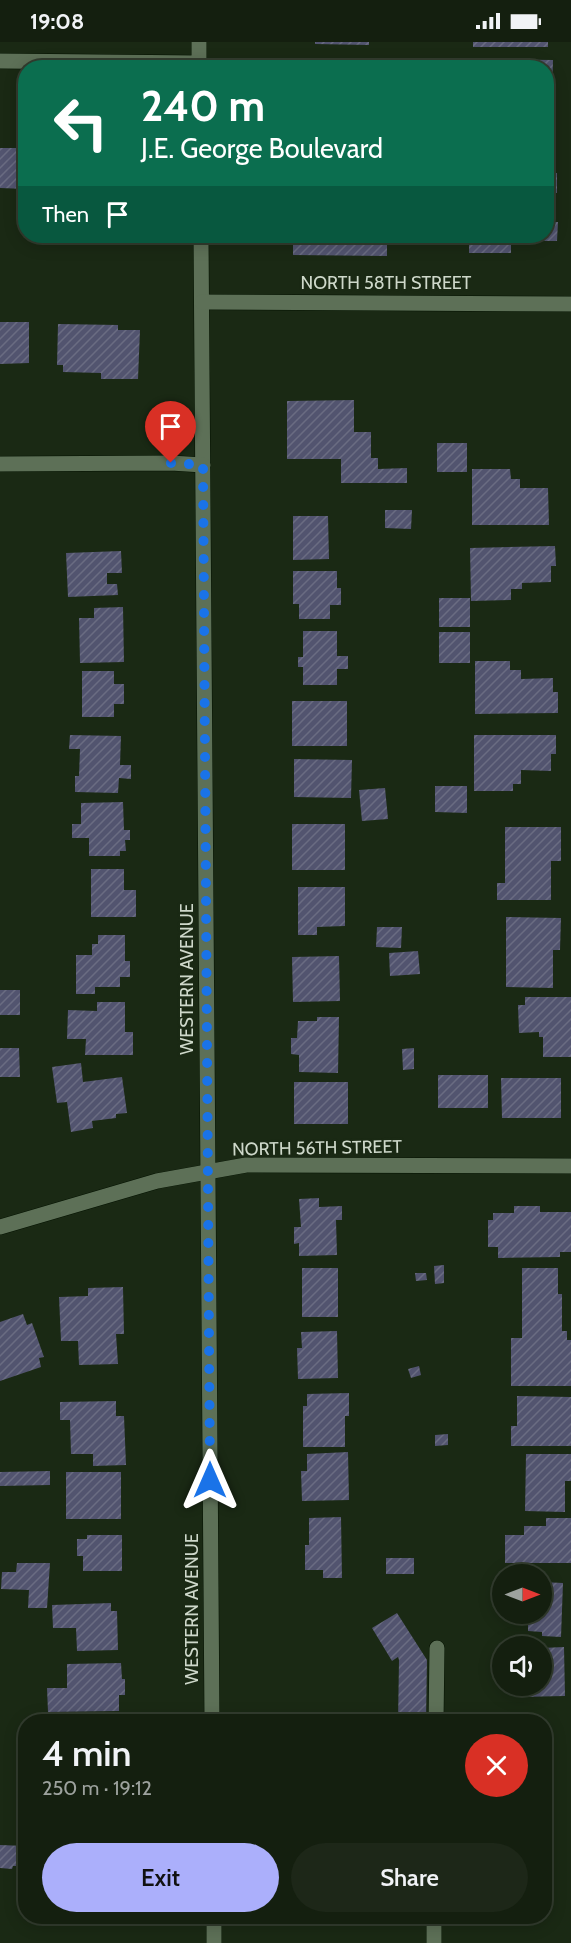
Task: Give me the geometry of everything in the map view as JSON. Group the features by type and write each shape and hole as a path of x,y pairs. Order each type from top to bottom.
{"street":[{"path":"199,42 199,60"},
{"path":"0,61 18,61"},
{"name":"WESTERN AVENUE","path":"201,243 212,1714"},
{"name":"NORTH 58TH STREET","path":"202,302 571,304"},
{"path":"0,464 171,463 203,465"},
{"name":"NORTH 56TH STREET","path":"0,1227 157,1181 246,1165 571,1166"},
{"path":"436,1714 437,1648"},
{"path":"214,1924 214,1943"},
{"path":"434,1924 434,1943"}],"building":[{"path":"315,42 369,42 369,45 315,44"},
{"path":"473,42 548,42 548,47 473,47"},
{"path":"282,58 337,60 282,60"},
{"path":"474,59 553,60 474,60"},
{"path":"0,148 16,148 18,152 18,189 0,188"},
{"path":"554,173 557,173 557,193 554,193"},
{"path":"554,222 558,222 557,241 554,241"},
{"path":"293,243 387,243 387,256 293,255"},
{"path":"469,243 511,243 511,253 469,253"},
{"path":"0,322 29,322 29,363 0,364"},
{"path":"58,324 118,325 118,330 140,330 138,379 101,379 101,373 63,372 63,365 57,365"},
{"path":"354,400 354,432 371,432 371,458 378,458 378,469 407,468 407,483 341,483 341,459 287,459 287,401"},
{"path":"437,443 467,443 467,472 437,472"},
{"path":"472,469 510,469 511,479 520,479 520,488 548,488 549,525 472,525"},
{"path":"385,510 412,510 411,529 385,528"},
{"path":"293,516 328,516 329,559 293,560"},
{"path":"555,546 556,566 551,566 551,582 522,583 522,589 511,589 511,600 471,601 470,548"},
{"path":"121,551 122,573 107,573 107,584 117,584 118,595 68,597 66,553"},
{"path":"293,571 337,571 337,588 341,588 341,605 330,605 330,619 299,619 299,604 293,604"},
{"path":"439,598 470,598 470,627 439,627"},
{"path":"123,607 124,662 80,663 79,618 94,618 94,608"},
{"path":"303,631 337,631 337,656 348,656 348,669 337,669 337,685 303,685 303,667 298,667 298,657 303,657"},
{"path":"439,632 470,632 470,663 439,663"},
{"path":"475,661 510,661 510,670 521,670 521,679 553,678 553,692 558,692 558,713 475,714"},
{"path":"82,671 114,671 114,684 124,684 124,704 114,704 114,717 82,717"},
{"path":"292,701 347,701 347,746 292,746"},
{"path":"70,735 121,736 120,765 131,765 131,779 119,778 118,793 75,792 75,776 79,776 80,749 69,749"},
{"path":"474,735 556,735 556,754 551,754 551,771 521,770 521,784 513,784 513,791 474,791"},
{"path":"294,759 352,760 351,798 294,797"},
{"path":"435,786 467,786 467,813 435,812"},
{"path":"385,788 388,819 362,821 359,790"},
{"path":"123,802 124,830 130,830 130,840 125,840 126,851 120,851 120,856 89,856 89,838 72,838 72,824 81,824 81,803"},
{"path":"292,824 345,824 345,870 292,870"},
{"path":"505,827 561,827 561,861 551,861 551,900 497,900 497,883 505,883"},
{"path":"91,869 124,869 124,890 136,890 136,917 91,917"},
{"path":"298,887 345,887 345,926 317,927 317,935 298,935"},
{"path":"506,917 561,918 560,950 553,950 553,988 506,987"},
{"path":"377,927 402,927 401,948 376,947"},
{"path":"98,935 125,935 125,961 130,961 130,977 120,977 120,987 95,987 95,994 76,994 76,955 92,955 92,944 98,944"},
{"path":"418,951 420,974 390,976 389,953"},
{"path":"339,956 340,1001 293,1002 292,957"},
{"path":"0,990 20,990 20,1015 0,1015"},
{"path":"525,997 571,997 571,1057 543,1057 543,1037 539,1037 539,1032 519,1033 518,1005 525,1005"},
{"path":"97,1002 125,1002 125,1032 133,1032 133,1055 85,1055 86,1039 67,1039 68,1010 97,1011"},
{"path":"317,1017 339,1017 338,1073 299,1072 299,1055 291,1054 291,1038 297,1038 298,1021 317,1021"},
{"path":"0,1048 19,1048 20,1077 0,1077"},
{"path":"414,1048 414,1069 403,1070 402,1049"},
{"path":"81,1063 83,1082 122,1077 127,1113 116,1114 116,1118 92,1121 93,1128 71,1132 67,1102 57,1103 52,1067"},
{"path":"438,1075 488,1075 488,1108 438,1108"},
{"path":"501,1078 561,1078 561,1118 502,1118"},
{"path":"294,1082 348,1082 348,1124 294,1124"},
{"path":"319,1198 319,1207 342,1206 342,1220 336,1220 337,1255 299,1256 299,1243 294,1244 294,1227 301,1227 299,1199"},
{"path":"514,1206 540,1206 540,1212 571,1212 571,1252 560,1252 560,1257 498,1258 498,1247 488,1247 488,1220 493,1220 493,1213 514,1213"},
{"path":"444,1265 444,1283 435,1284 434,1266"},
{"path":"302,1268 338,1268 338,1317 302,1317"},
{"path":"522,1268 558,1268 558,1294 562,1294 562,1331 567,1331 567,1340 571,1340 571,1386 511,1386 511,1338 522,1338"},
{"path":"415,1273 426,1273 427,1280 416,1281"},
{"path":"123,1287 124,1334 116,1334 118,1364 79,1365 78,1341 61,1341 59,1297 88,1296 88,1288"},
{"path":"23,1314 27,1325 32,1323 44,1357 39,1358 41,1367 0,1381 0,1322"},
{"path":"337,1331 338,1378 298,1379 297,1348 302,1348 301,1332"},
{"path":"419,1366 421,1375 411,1378 408,1369"},
{"path":"349,1393 349,1416 345,1416 345,1447 303,1447 303,1406 307,1406 307,1394"},
{"path":"517,1396 571,1397 571,1446 511,1446 511,1426 517,1426"},
{"path":"116,1401 116,1416 124,1416 126,1465 93,1466 93,1454 71,1454 70,1420 60,1420 60,1402"},
{"path":"448,1434 448,1445 435,1446 435,1435"},
{"path":"348,1452 349,1500 302,1501 301,1471 307,1471 307,1454"},
{"path":"526,1454 571,1454 571,1481 565,1481 565,1512 525,1511"},
{"path":"50,1471 50,1485 0,1486 0,1472"},
{"path":"66,1472 121,1472 121,1519 66,1519"},
{"path":"341,1517 342,1578 323,1578 323,1570 305,1570 305,1545 309,1545 309,1518"},
{"path":"546,1518 571,1518 571,1563 505,1563 505,1535 524,1535 524,1526 546,1526"},
{"path":"87,1535 122,1535 122,1571 83,1571 83,1556 77,1556 77,1539 87,1539"},
{"path":"386,1558 414,1558 414,1574 386,1574"},
{"path":"17,1563 50,1563 47,1608 28,1608 29,1590 1,1589 2,1572 16,1572"},
{"path":"552,1582 563,1583 561,1637 542,1636 542,1632 528,1631 528,1624 552,1624"},
{"path":"111,1603 111,1611 117,1611 118,1650 77,1651 76,1628 53,1628 52,1605"},
{"path":"397,1613 427,1660 426,1714 398,1714 399,1660 398,1657 392,1661 372,1628"},
{"path":"564,1647 565,1696 520,1697 552,1696 552,1648"},
{"path":"121,1663 122,1679 125,1679 125,1695 119,1695 119,1711 48,1712 47,1688 67,1688 67,1664"},
{"path":"0,1845 18,1846 18,1866 13,1866 12,1869 0,1868"}],"route":[{"path":"171,463 203,465 210,1480"}]}
